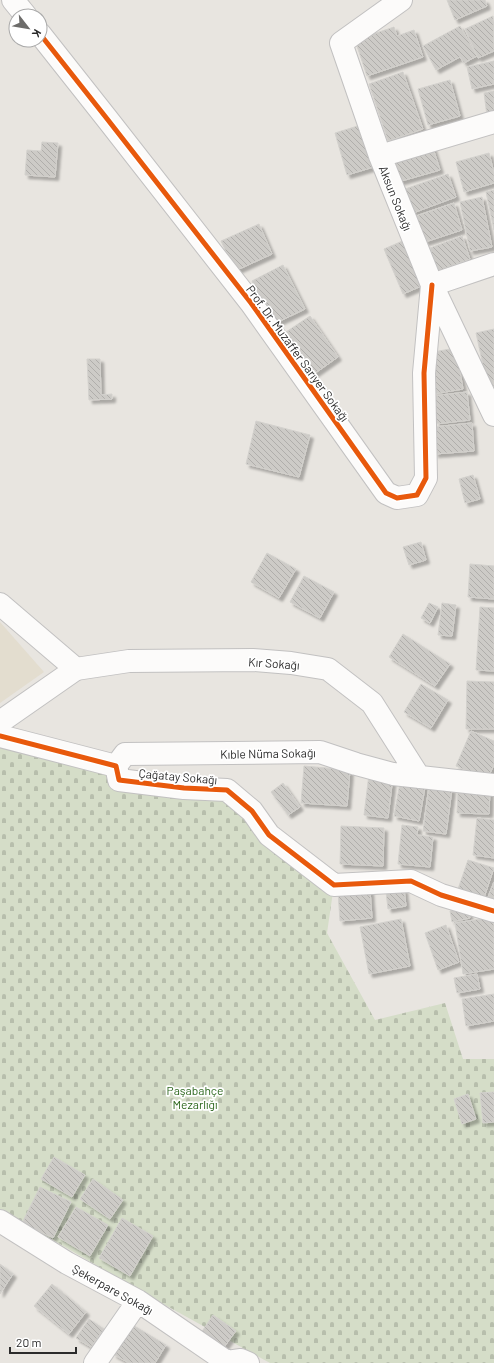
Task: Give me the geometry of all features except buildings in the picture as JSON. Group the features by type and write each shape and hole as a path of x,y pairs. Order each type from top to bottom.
{"street":[{"path":"13,0 20,8"},
{"name":"Aksun Sokağı","path":"401,0 341,43 380,156 432,286 494,415"},
{"name":"Prof. Dr. Muzaffer Sarıyer Sokağı","path":"48,44 250,303 386,492 397,498 417,496 426,478 424,373 432,286"},
{"path":"380,156 494,122"},
{"path":"432,286 494,264"},
{"path":"0,604 76,669 0,722"},
{"name":"Kır Sokağı","path":"76,669 129,661 253,660 290,662 328,669 372,703 419,778"},
{"path":"0,736 116,766"},
{"name":"Kıble Nüma Sokağı","path":"116,766 125,754 320,752 393,774 494,785"},
{"name":"Çağatay Sokağı","path":"116,766 119,780 184,788 227,790 252,811 269,835 334,885 411,881 441,895 494,911"},
{"name":"Şekerpare Sokağı","path":"0,1221 67,1263 138,1301 227,1362 241,1360 248,1363"},
{"path":"95,1363 138,1301"}],"shaded area":[{"path":"0,622 44,672 0,703"}],"green space":[{"name":"Paşabahçe Mezarlığı","path":"0,737 222,797 334,885 327,933 375,1020 445,1003 463,1059 494,1059 494,1363 270,1363 147,1295 0,1209"}],"cycle path":[{"path":"48,44 251,303 386,493 397,498 417,495 426,478 424,373 432,285"},
{"path":"0,736 116,766 119,780 184,788 227,790 252,811 269,835 334,885 411,881 441,895 494,911"}]}
